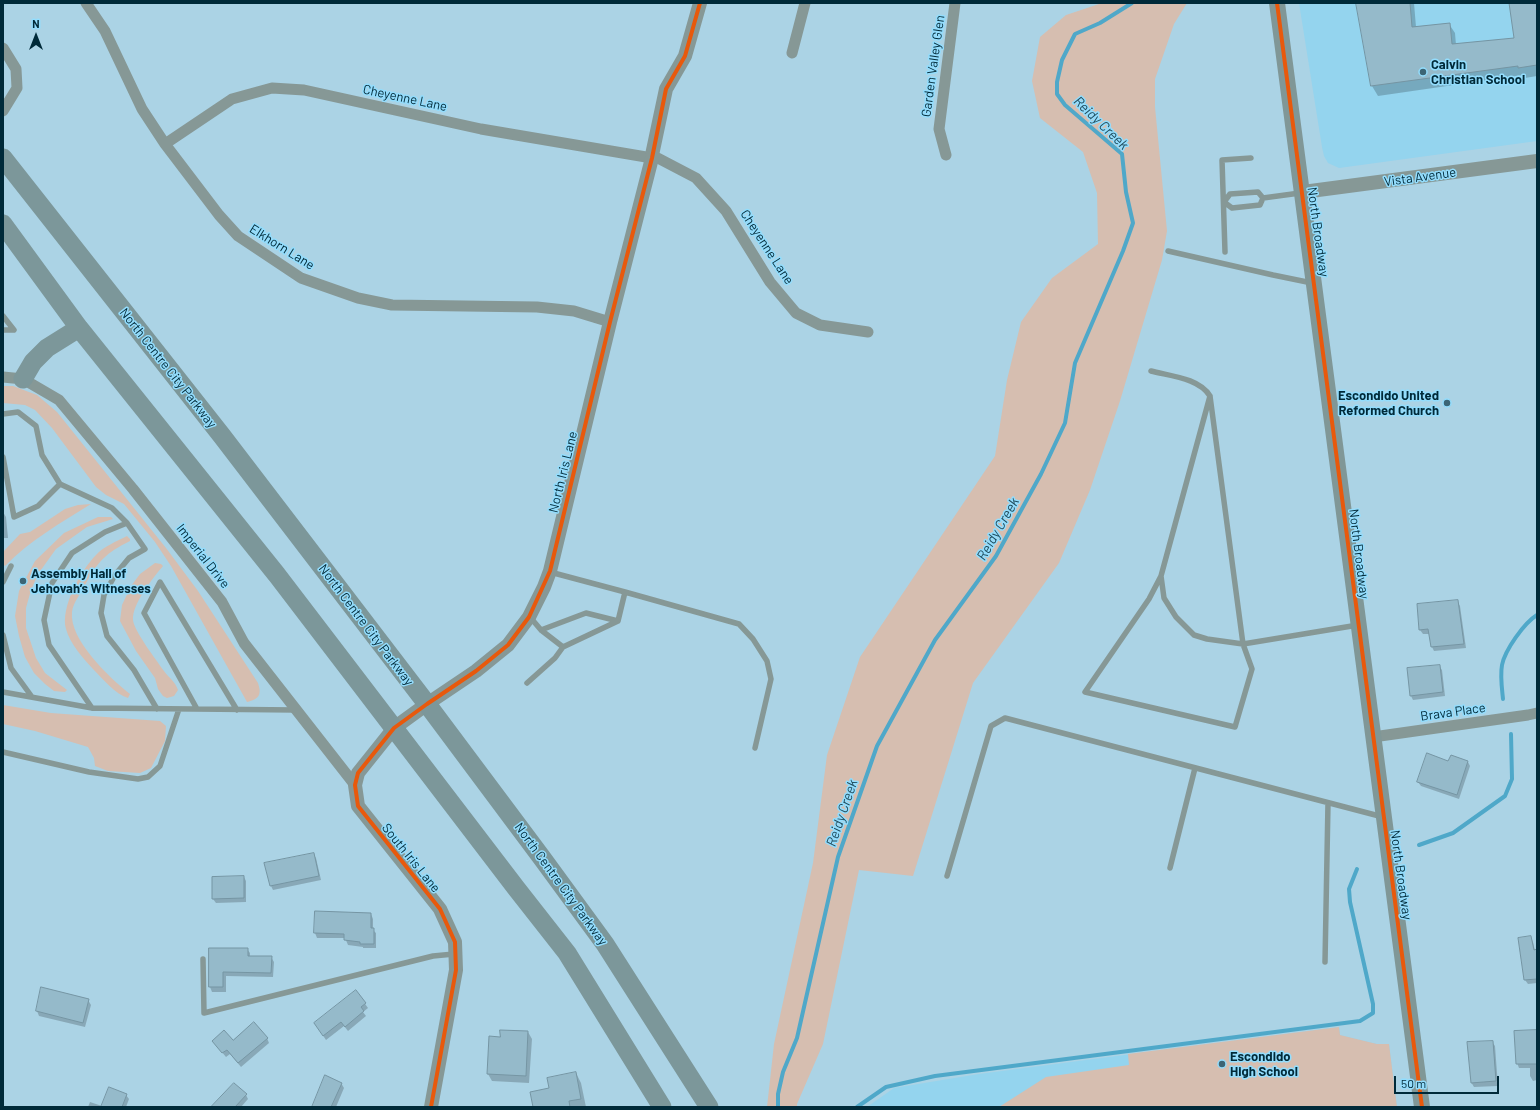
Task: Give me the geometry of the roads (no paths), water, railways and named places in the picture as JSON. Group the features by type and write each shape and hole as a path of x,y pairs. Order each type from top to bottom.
{"highway":[{"name":"North Centre City Parkway","path":"3,158 222,436 427,704 542,858 605,944 708,1107"},
{"path":"3,224 79,328 277,575 568,953 662,1107"},
{"path":"22,379 34,362 47,348 79,328"}],"main road":[{"name":"North Broadway","path":"1277,3 1315,283 1383,817 1422,1107"}],"street":[{"name":"Elkhorn Lane","path":"86,3 105,31 142,109 165,144 219,215 238,236 301,278 358,298 392,305 537,307 574,311 610,322"},
{"name":"North Iris Lane","path":"394,728 476,671 508,645 529,617 550,571 652,156 666,89 685,56 700,3"},
{"path":"792,53 805,3"},
{"name":"Garden Valley Glen","path":"946,155 939,129 955,3"},
{"path":"3,48 16,69 17,88 3,111"},
{"name":"Cheyenne Lane","path":"165,144 232,99 272,88 304,90 481,129 652,156 696,178 726,211 770,282 796,313 820,326 868,332"},
{"name":"Vista Avenue","path":"1303,192 1537,161"},
{"name":"Imperial Drive","path":"3,377 22,379 59,400 128,483 222,602 244,643 355,785"},
{"name":"Brava Place","path":"1373,737 1537,713"},
{"name":"South Iris Lane","path":"394,728 358,772 355,785 358,806 440,909 455,942 456,970 431,1107"}],"lane":[{"path":"1224,252 1222,160 1251,158"},
{"path":"1224,202 1230,194 1258,192 1264,198"},
{"path":"1264,198 1303,192"},
{"path":"1224,202 1232,208 1260,205 1264,198"},
{"path":"1168,251 1315,283"},
{"path":"3,316 14,330 3,330"},
{"path":"1151,371 1194,383 1206,389 1210,396 1243,644 1252,669 1235,727 1085,692 1149,599 1161,576 1210,396"},
{"path":"3,414 18,412 36,426 42,455 60,484 112,508 127,523 145,549 129,558 116,575 104,595 101,613 107,636 134,670 157,709"},
{"path":"3,457 14,517 38,506 60,484"},
{"path":"92,708 49,645 44,620 52,583 72,553 104,532 127,523"},
{"path":"3,582 11,566"},
{"path":"550,571 739,624 753,639 767,661 771,679 755,748"},
{"path":"1161,576 1164,598 1176,617 1194,635 1206,639 1243,644 1359,625"},
{"path":"198,709 144,613 160,582 237,710"},
{"path":"618,621 625,592"},
{"path":"541,630 586,613 618,621"},
{"path":"529,617 541,630 563,647"},
{"path":"527,683 555,658 563,647 618,621"},
{"path":"3,635 11,668 32,697"},
{"path":"3,692 92,708 296,710"},
{"path":"3,752 89,772 138,779 148,777 160,766 180,709"},
{"path":"947,876 990,726 1005,718 1383,817"},
{"path":"1170,868 1195,768"},
{"path":"1324,962 1328,803"},
{"path":"202,959 204,1013 433,956 455,954"}],"waterway":[{"name":"Reidy Creek","path":"778,1107 778,1094 783,1072 797,1038 838,857 877,746 935,640 996,556 1041,474 1065,423 1075,363 1123,251 1133,223 1126,192 1122,154 1065,105 1057,94 1057,82 1062,60 1075,34 1100,23 1132,3"},
{"path":"1503,699 1501,674 1504,659 1521,630 1537,615"},
{"path":"1419,845 1453,833 1505,796 1512,779 1511,734"},
{"path":"857,1107 886,1087 935,1076 1360,1021 1373,1013 1373,1004 1350,902 1349,889 1357,869"}],"place":[{"name":"Calvin Christian School","path":"1423,72"},
{"name":"Escondido United Reformed Church","path":"1447,403"},
{"name":"Assembly Hall of Jehovah’s Witnesses","path":"23,581"},
{"name":"Escondido High School","path":"1222,1064"}]}
